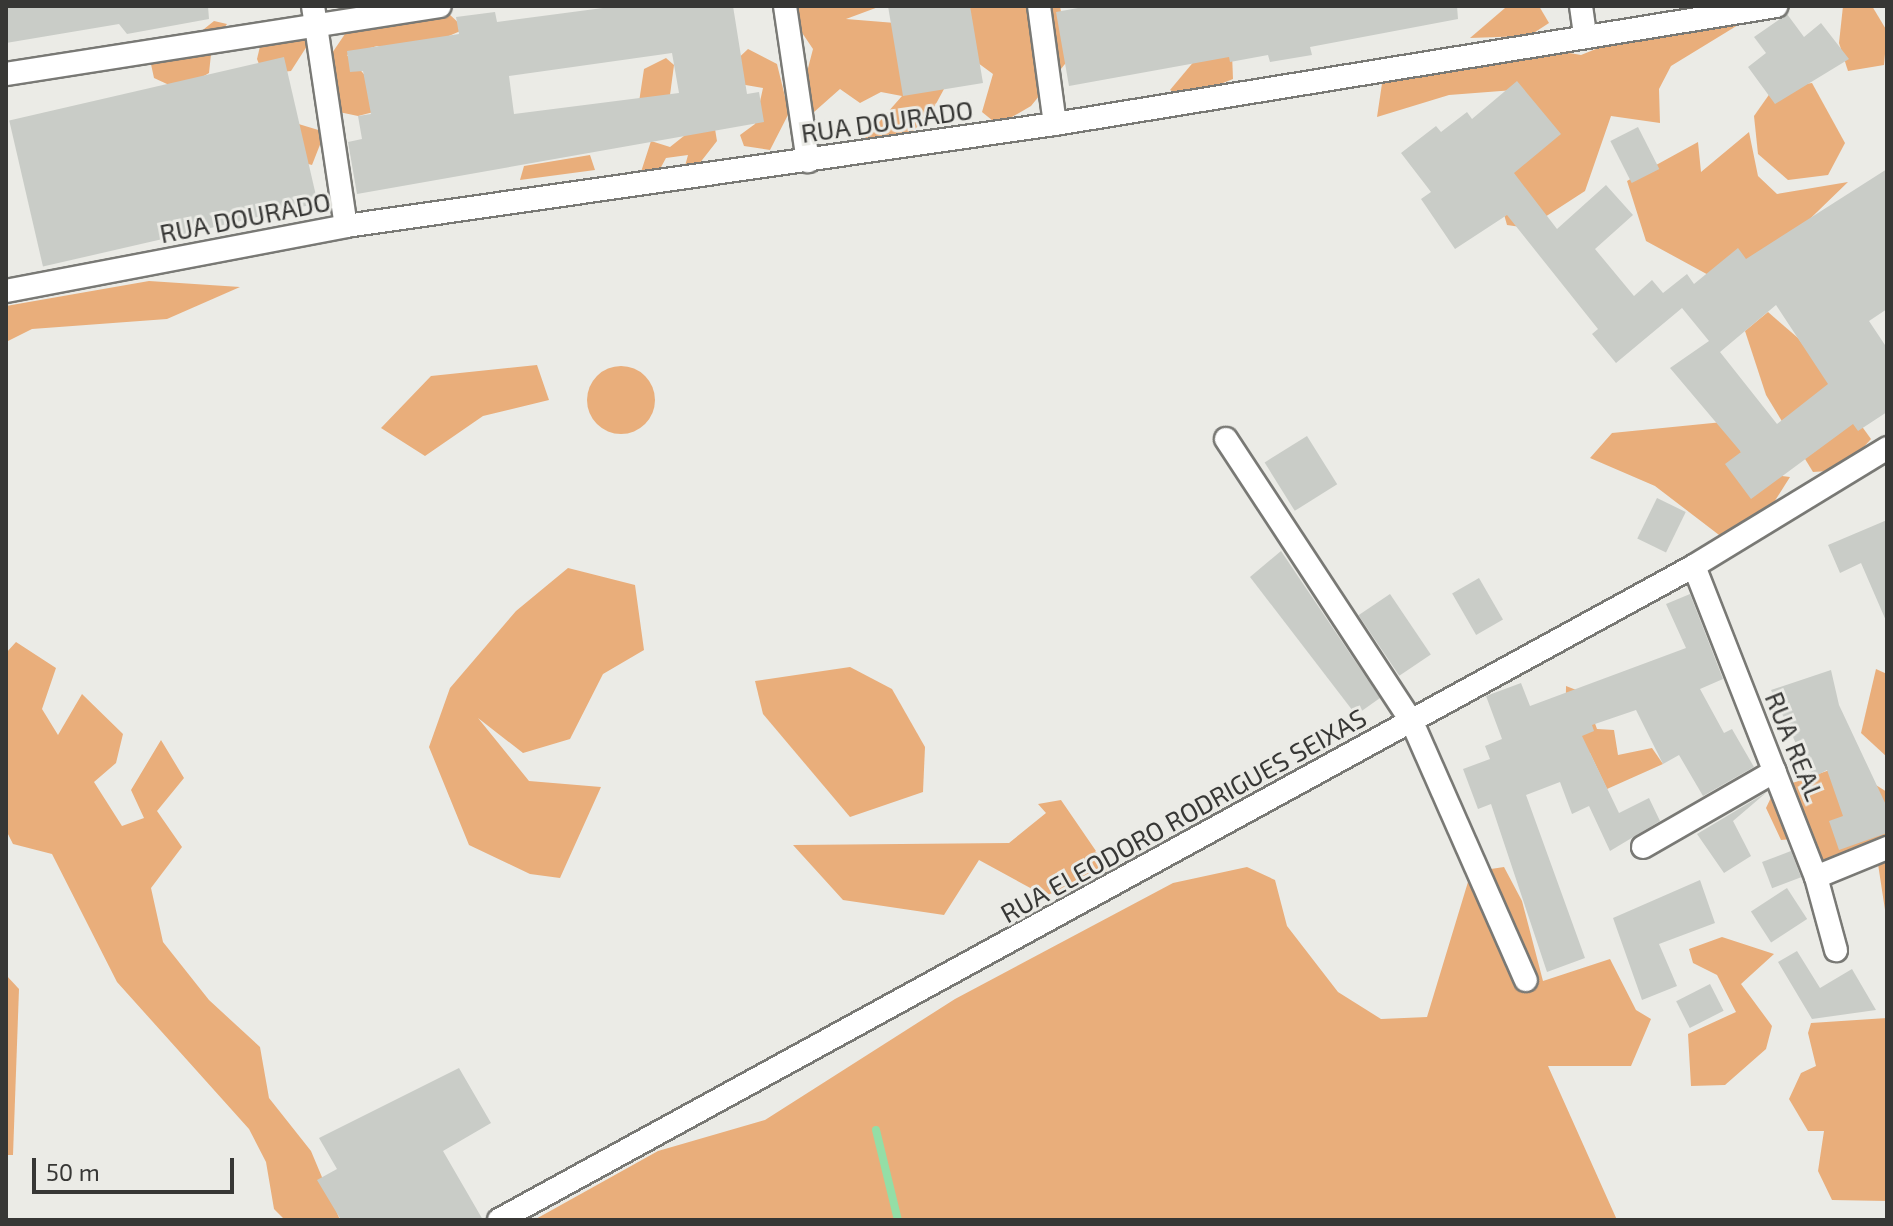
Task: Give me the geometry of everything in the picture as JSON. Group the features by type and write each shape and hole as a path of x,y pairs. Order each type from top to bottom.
{"street":[{"path":"6,74 314,17 440,6"},
{"path":"785,6 808,161"},
{"path":"1039,6 1055,124"},
{"path":"1581,6 1585,33"},
{"name":"RUA DOURADO","path":"6,291 346,226 1055,124 1585,33 1776,6"},
{"path":"314,17 346,226"},
{"path":"1226,439 1412,722 1526,980"},
{"name":"RUA ELEODORO RODRIGUES SEIXAS","path":"499,1220 1694,566 1887,448"},
{"name":"RUA REAL","path":"1694,566 1816,877 1836,950"},
{"path":"1643,847 1775,771"},
{"path":"1816,877 1887,848"}],"shaded area":[{"path":"784,6 881,6 846,19 920,25 944,89 931,113 901,143 865,138 902,96 881,92 860,103 840,89 805,120 800,99 813,49"},
{"path":"949,6 1060,6 1069,59 1031,106 998,125 982,112 993,74 944,38"},
{"path":"1539,6 1549,23 1529,36 1470,38 1505,8"},
{"path":"1843,6 1872,6 1887,31 1884,65 1848,71 1839,43"},
{"path":"447,12 465,29 407,54 377,46 347,55 393,107 358,116 339,112 328,59 347,31"},
{"path":"298,18 309,43 291,71 263,74 257,59 262,38"},
{"path":"214,21 227,24 212,45 209,73 180,90 154,78 149,55 178,50"},
{"path":"1743,22 1671,66 1659,89 1660,123 1611,116 1585,191 1528,228 1507,225 1498,193 1514,90 1449,95 1377,117 1383,77 1535,47 1581,55 1643,30"},
{"path":"1206,47 1232,54 1233,79 1185,98 1170,90"},
{"path":"748,49 777,64 789,113 770,150 744,146 740,135 755,124 763,88 734,83 730,66"},
{"path":"666,58 674,65 670,95 639,102 644,69"},
{"path":"1812,83 1845,143 1828,175 1788,180 1758,154 1754,116 1773,89"},
{"path":"282,119 325,132 312,165 286,158"},
{"path":"694,128 715,129 717,141 699,164 685,166 688,155 666,158 660,169 640,175 651,141 670,147"},
{"path":"1749,132 1758,176 1777,194 1848,182 1757,270 1725,284 1646,241 1627,181 1698,142 1701,172"},
{"path":"590,155 595,170 520,180 524,166"},
{"path":"149,281 240,287 167,319 32,329 6,342 6,306"},
{"path":"1768,312 1798,338 1871,439 1843,470 1813,472 1766,395 1745,331"},
{"path":"537,365 549,400 483,416 425,456 381,428 431,376"},
{"path":"621,366 645,376 655,400 645,424 621,434 597,424 587,400 597,376"},
{"path":"1723,422 1753,472 1790,477 1764,518 1723,538 1655,486 1590,458 1612,433"},
{"path":"568,568 635,585 644,650 603,674 570,739 523,753 478,718 529,781 601,787 560,878 530,874 469,845 429,747 450,688 516,611"},
{"path":"16,642 56,668 42,709 58,735 82,694 123,734 116,763 94,782 122,826 144,818 131,790 161,740 184,778 157,811 182,847 151,888 163,942 209,1000 260,1047 269,1098 311,1151 340,1220 285,1220 274,1209 266,1162 249,1129 117,982 52,854 13,844 6,830 6,653"},
{"path":"850,667 892,689 925,747 923,792 850,817 763,714 755,681"},
{"path":"1876,669 1887,674 1887,757 1861,733"},
{"path":"1566,686 1584,693 1597,729 1614,730 1618,755 1652,748 1663,764 1607,789 1590,753 1565,760"},
{"path":"1844,765 1887,792 1887,851 1879,862 1887,860 1887,923 1878,864 1833,879 1792,839 1781,840 1766,808 1775,789"},
{"path":"1061,800 1109,870 1045,896 979,860 944,915 843,900 793,845 1009,843 1046,813 1038,804"},
{"path":"1247,867 1275,880 1287,926 1338,992 1381,1019 1427,1017 1471,872 1504,867 1522,901 1543,981 1610,959 1636,1010 1651,1019 1631,1066 1548,1066 1617,1220 534,1220 658,1151 765,1120 955,999 1173,883"},
{"path":"1722,937 1774,954 1741,984 1772,1026 1766,1049 1725,1085 1691,1086 1688,1034 1736,1012 1717,975 1693,963 1689,949"},
{"path":"6,975 19,989 13,1155 6,1155"},
{"path":"1887,1018 1887,1201 1832,1200 1818,1171 1824,1131 1808,1131 1789,1099 1801,1073 1816,1066 1808,1033 1811,1023"}],"building":[{"path":"6,6 208,6 209,19 127,34 119,24 6,43"},
{"path":"618,6 733,6 747,94 759,92 764,122 357,194 348,142 362,139 358,116 371,114 363,71 350,72 347,51 459,34 456,17 495,12 497,22","holes":["672,53 679,93 514,114 509,76"]},
{"path":"888,6 970,6 983,83 903,96"},
{"path":"1089,6 1457,6 1458,19 1310,47 1312,55 1270,62 1268,55 1230,62 1229,57 1069,86 1056,12"},
{"path":"1787,14 1804,37 1821,23 1849,59 1775,104 1748,67 1766,53 1754,37"},
{"path":"284,57 318,203 43,267 9,120"},
{"path":"1517,81 1561,134 1514,173 1557,229 1606,185 1633,215 1595,249 1634,296 1652,280 1663,293 1687,274 1694,284 1738,248 1746,259 1887,169 1887,309 1869,321 1887,348 1887,412 1858,431 1853,424 1751,499 1725,464 1741,452 1670,368 1709,341 1682,308 1616,363 1592,334 1598,329 1507,215 1455,249 1421,199 1431,192 1401,153 1436,126 1441,132 1467,112 1472,119","holes":["1776,305 1828,384 1777,424 1720,352"]},
{"path":"1638,127 1659,169 1632,183 1610,141"},
{"path":"1307,436 1337,484 1295,511 1265,462"},
{"path":"1657,498 1686,512 1666,552 1637,538"},
{"path":"1887,520 1887,623 1861,563 1840,573 1828,545"},
{"path":"1281,551 1380,698 1356,715 1250,577"},
{"path":"1479,578 1503,620 1476,635 1452,594"},
{"path":"1390,594 1431,655 1399,676 1358,615"},
{"path":"1690,594 1723,679 1700,689 1724,733 1732,729 1754,767 1703,796 1679,755 1663,764 1636,710 1592,725 1594,731 1582,736 1619,813 1649,798 1660,821 1610,851 1589,806 1572,814 1560,782 1526,795 1585,958 1547,972 1491,804 1478,809 1463,769 1490,759 1485,746 1502,739 1486,696 1521,683 1530,706 1686,648 1666,604"},
{"path":"1831,670 1839,705 1887,807 1887,833 1839,850 1829,821 1843,816 1827,770 1812,778 1771,690"},
{"path":"1767,792 1733,821 1751,856 1724,873 1697,834"},
{"path":"1791,851 1801,877 1772,888 1762,862"},
{"path":"1700,880 1715,923 1659,944 1677,986 1642,1000 1613,918"},
{"path":"1787,888 1807,919 1771,942 1751,911"},
{"path":"1797,951 1820,988 1852,969 1876,1010 1812,1019 1778,962"},
{"path":"1710,984 1724,1011 1690,1028 1676,1001"},
{"path":"459,1068 491,1123 443,1151 483,1220 341,1220 317,1180 337,1169 319,1138"}],"waterway":[{"path":"876,1130 898,1220"}]}
